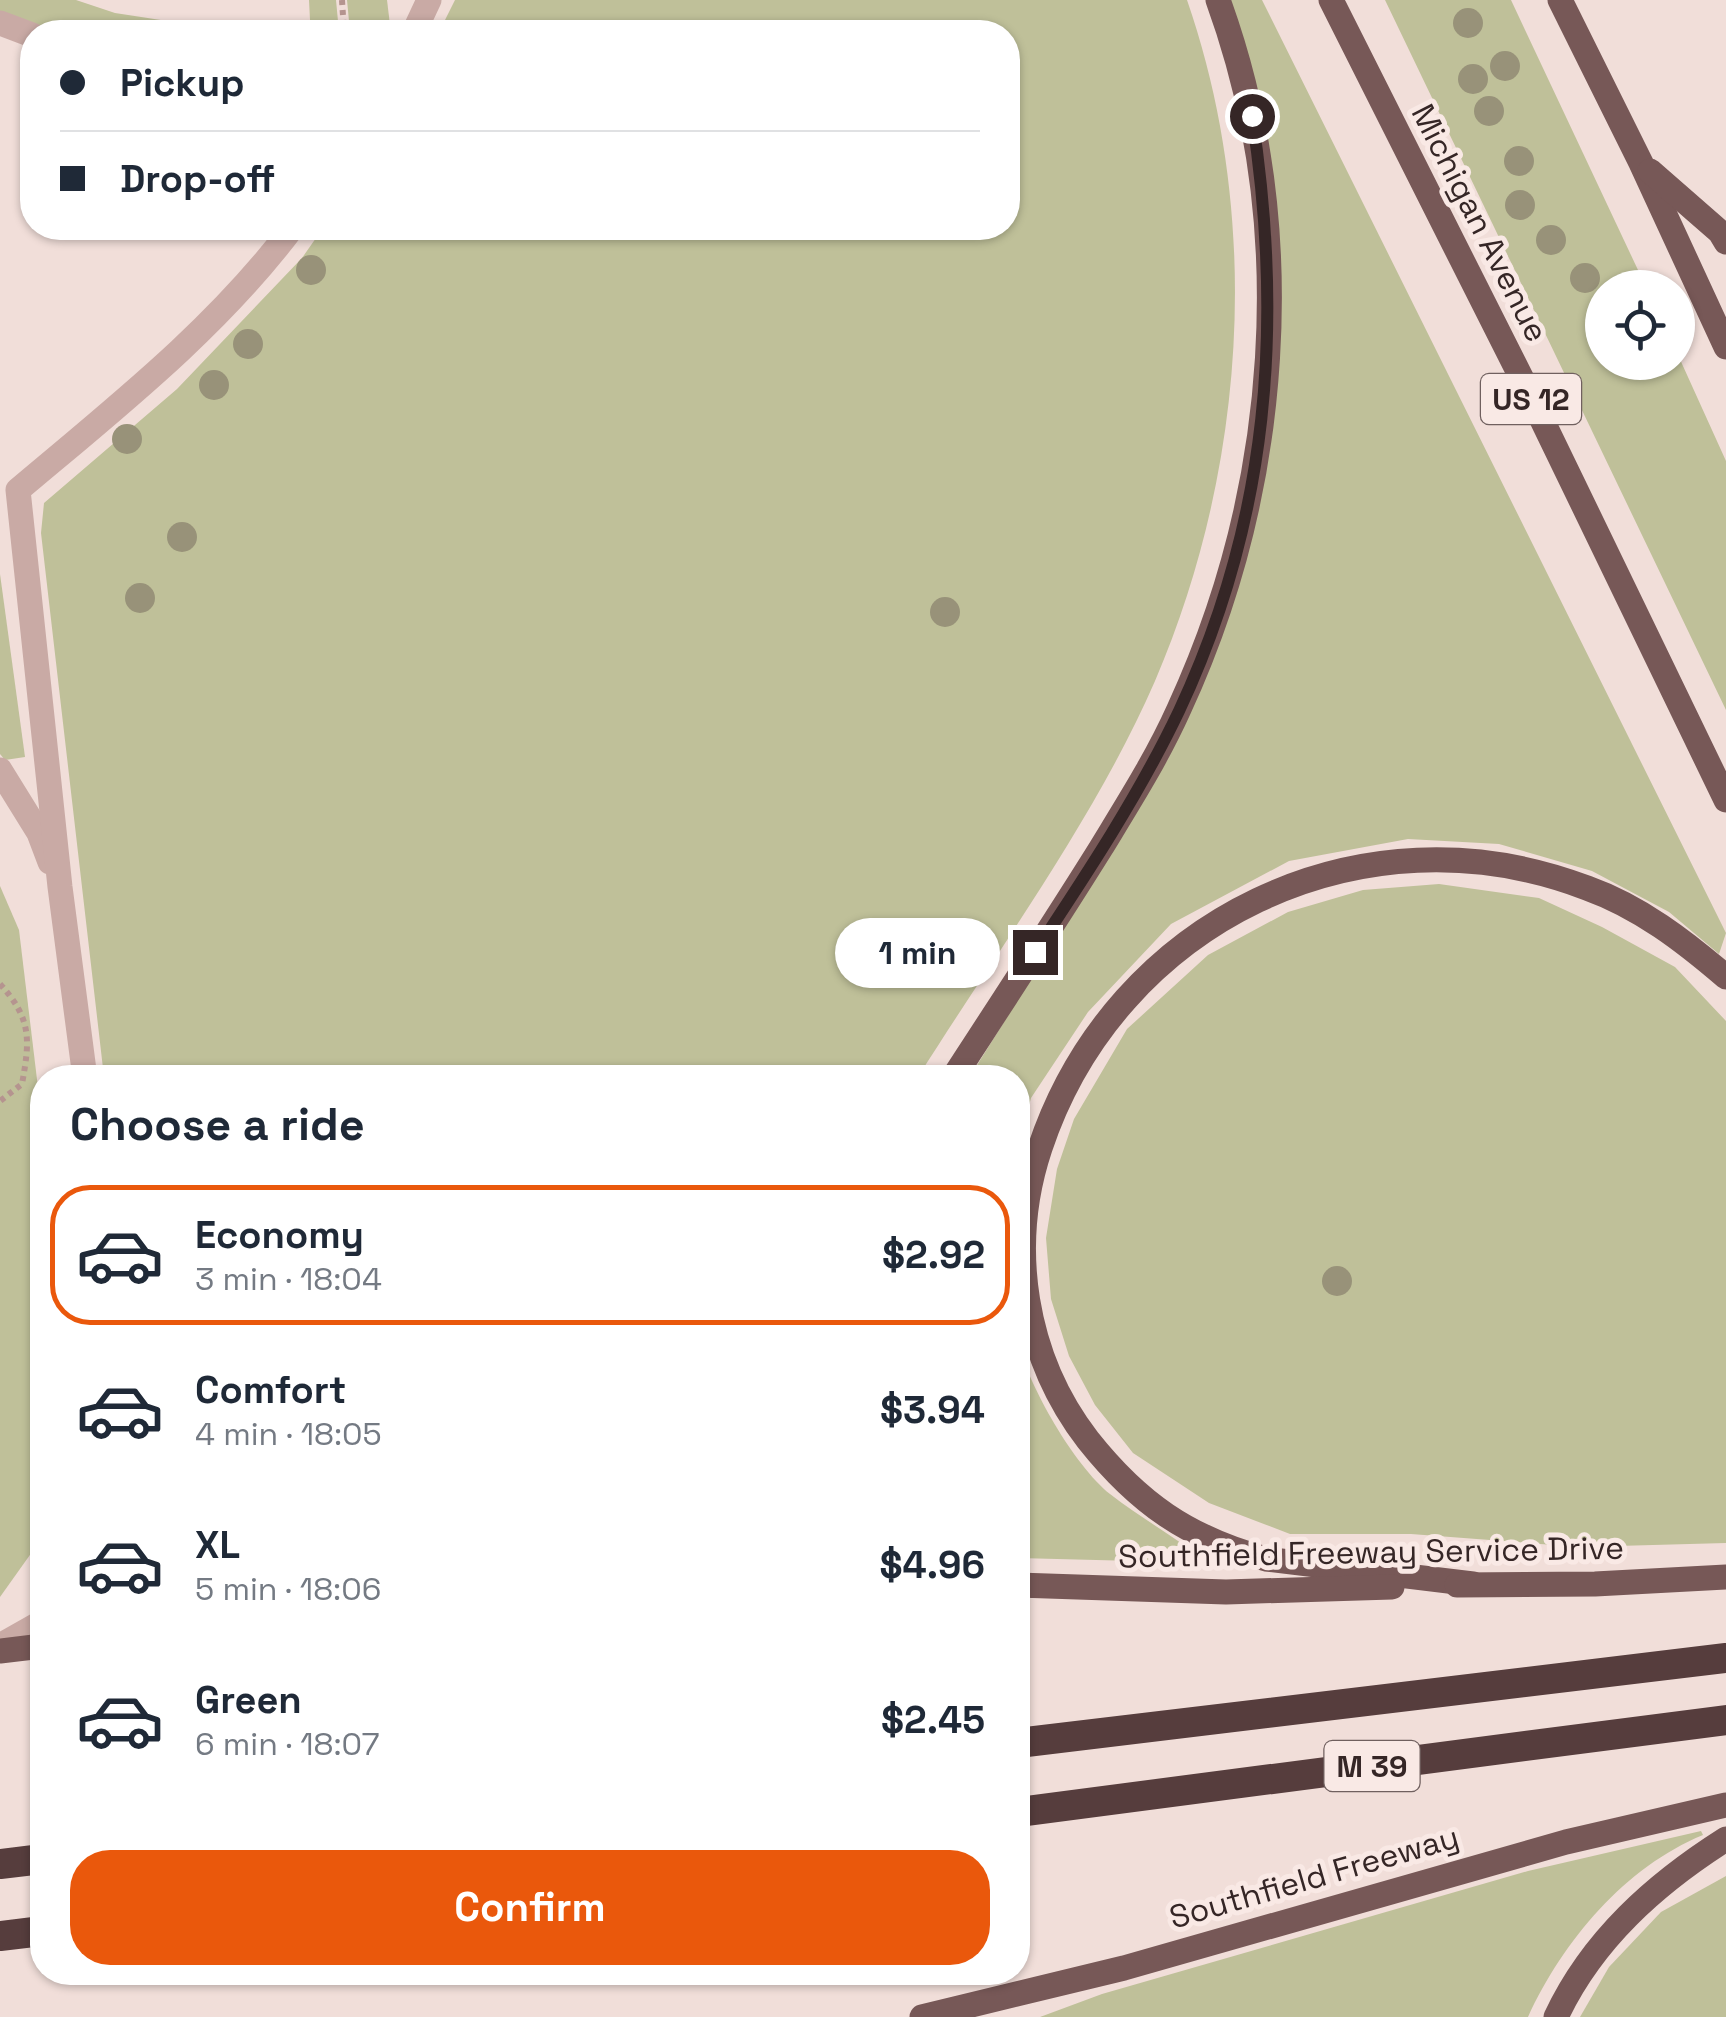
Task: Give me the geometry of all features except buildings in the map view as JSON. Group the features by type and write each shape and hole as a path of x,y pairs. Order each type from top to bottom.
{"highway":[{"name":"M 39","path":"1030,1742 1726,1658"},
{"name":"M 39","path":"1030,1810 1726,1720"},
{"path":"0,1864 30,1860"},
{"path":"0,1936 30,1932"}],"main road":[{"path":"962,1065 1152,765 1212,631 1237,552 1255,470 1266,386 1270,283 1265,200 1252,116 1238,55 1218,0"},
{"name":"Michigan Avenue","path":"1332,0 1726,800"},
{"path":"1560,0 1726,347"},
{"path":"1641,163 1720,232 1726,242"},
{"path":"1030,1175 1050,1118 1083,1052 1124,998 1173,951 1233,912 1278,889 1331,872 1384,862 1425,860 1482,862 1536,872 1588,888 1637,911 1726,976"},
{"path":"1030,1313 1044,1364 1071,1418 1110,1468 1152,1507 1190,1532 1266,1559 1473,1584"},
{"name":"Southfield Freeway Service Drive","path":"1030,1585 1226,1592 1595,1584 1726,1577"},
{"path":"0,1648 30,1647"},
{"name":"Southfield Freeway","path":"922,2017 1124,1968 1566,1842 1726,1805"},
{"path":"1556,2017 1570,1988 1624,1917 1726,1839"}],"street":[{"path":"83,1065 9,497 137,390 201,330 283,240"},
{"path":"0,770 38,833 60,887"},
{"path":"0,1648 30,1629"}],"path":[{"path":"0,984 16,1002 30,1038 22,1084 0,1101"}],"green space":[{"path":"0,0 76,0 115,13 161,20 25,20 0,11"},
{"path":"309,0 336,0 338,20 310,20"},
{"path":"347,0 387,0 389,20 349,20"},
{"path":"455,0 1187,0 1211,83 1227,169 1234,256 1234,343 1225,430 1209,516 1186,600 1131,732 1075,833 926,1065 103,1065 41,533 44,503 177,389 315,240 1020,240 1020,20 445,20"},
{"path":"1231,0 1262,0 1726,933 1719,954 1669,912 1592,871 1499,844 1408,839 1289,861 1171,924 1088,1012 1030,1102 1030,1065 977,1065 1168,759 1227,622 1276,347"},
{"path":"1385,0 1511,0 1638,270 1585,270 1585,380 1689,380 1726,461 1726,710"},
{"path":"0,574 25,757 5,760 0,754"},
{"path":"1439,884 1539,898 1602,927 1675,967 1726,1021 1726,1543 1580,1547 1411,1534 1290,1534 1209,1503 1133,1453 1095,1405 1069,1356 1051,1299 1046,1238 1057,1169 1074,1119 1127,1029 1208,955 1288,912 1363,890"},
{"path":"0,886 19,930 35,1065 30,1065 30,1555 0,1597"},
{"path":"1030,1376 1068,1445 1096,1481 1181,1543 1186,1556 1174,1562 1030,1558"},
{"path":"1701,1831 1703,1835 1648,1866 1599,1910 1559,1961 1528,2017 1040,2017 1102,1994 1528,1871"},
{"path":"1726,1876 1726,2017 1580,2017 1609,1967 1661,1912"}],"route":[{"path":"1035,952 1152,765 1212,631 1237,552 1255,470 1266,386 1270,283 1265,200 1252,116"}]}
